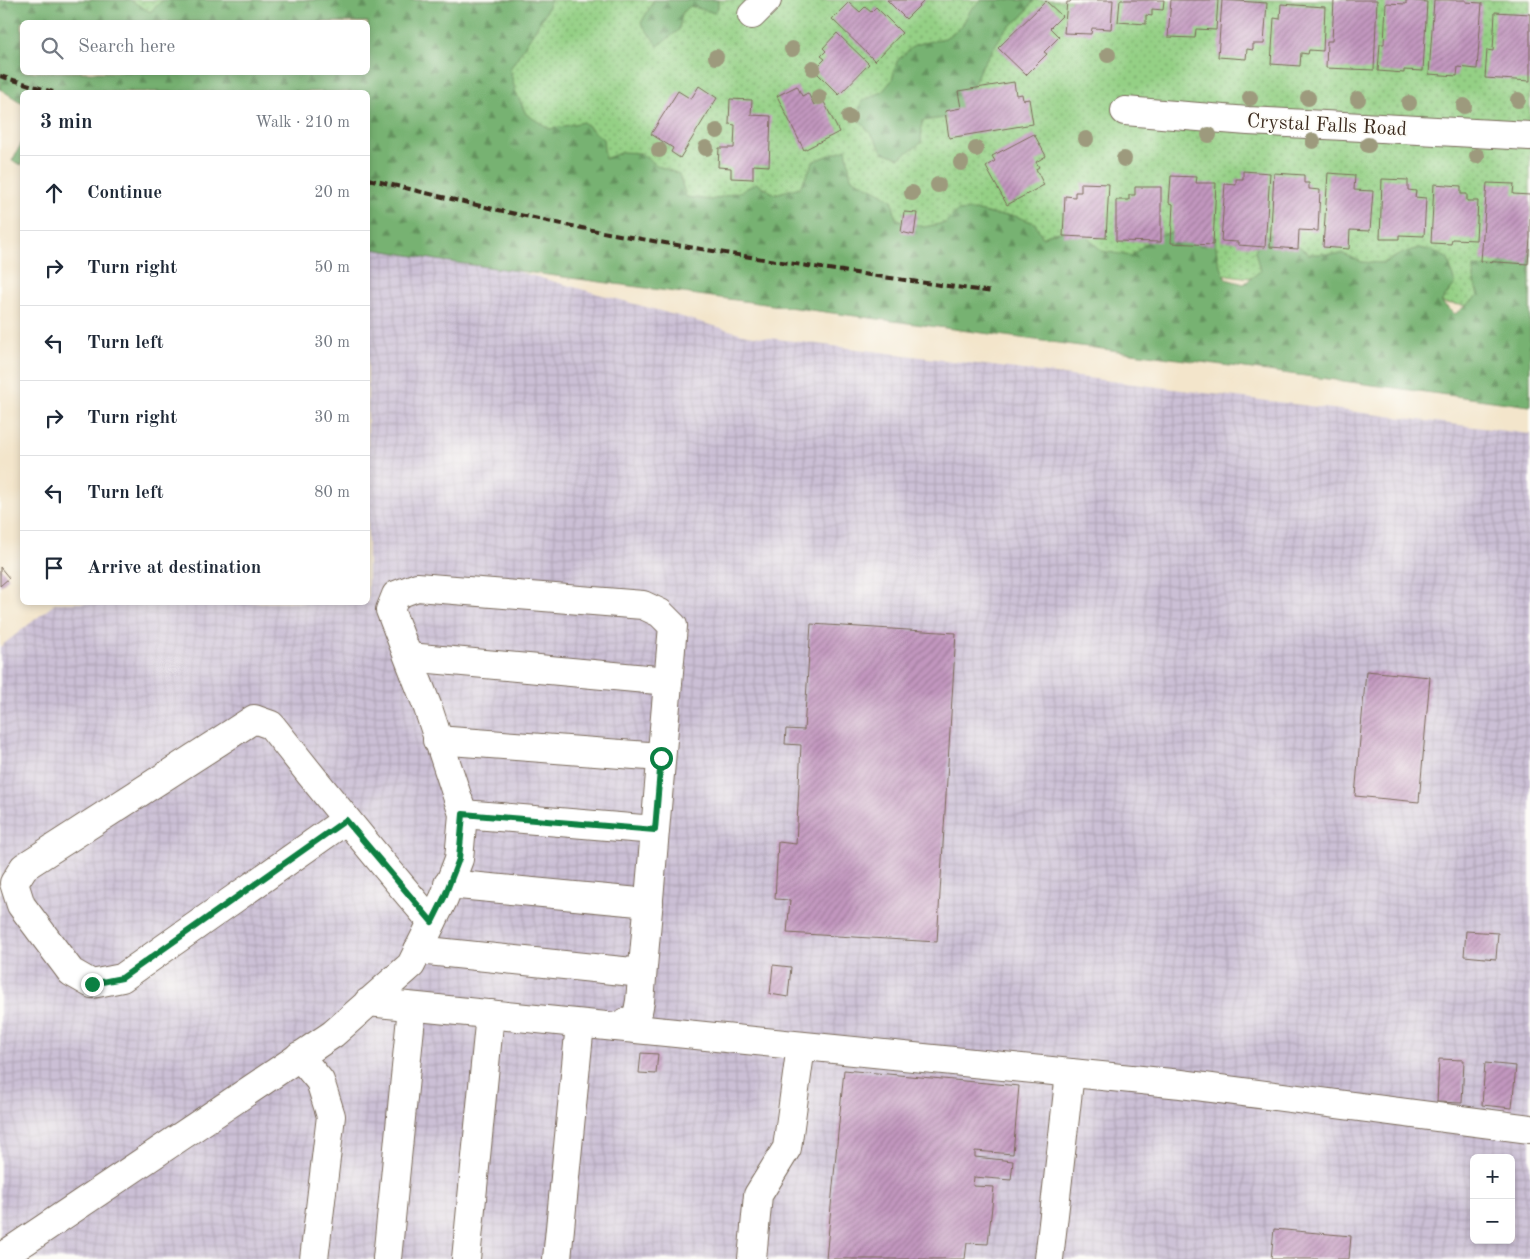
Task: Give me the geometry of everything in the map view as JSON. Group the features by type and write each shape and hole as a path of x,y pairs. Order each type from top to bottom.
{"street":[{"name":"Crystal Falls Road","path":"1125,111 1248,121 1530,136"},
{"path":"0,1258 332,1034 411,965 444,898 459,859 463,814 428,708 390,610 396,594 417,587 643,605 660,613 673,626 640,1001 637,1017 616,1027"},
{"path":"408,657 668,681"},
{"path":"346,820 122,978 92,984 71,972 22,905 14,883 24,866 254,719 271,725 346,820 432,922"},
{"path":"437,740 661,758"},
{"path":"463,814 655,830"},
{"path":"448,884 648,903"},
{"path":"418,950 642,973"},
{"path":"368,1002 1181,1084 1530,1129"},
{"path":"387,1259 412,1007"},
{"path":"466,1259 490,1014"},
{"path":"557,1259 580,1024"},
{"path":"752,1259 758,1195 787,1148 801,1046"},
{"path":"299,1056 320,1081 331,1116 314,1259"},
{"path":"1049,1259 1070,1073"}],"shaded area":[{"path":"370,231 747,335 1530,434 1530,1259 0,1259 0,647 53,605 370,605"}],"green space":[{"path":"0,0 130,0 150,12 163,0 551,0 543,17 510,69 515,90 526,114 550,129 583,122 603,139 605,159 622,152 640,153 658,166 679,174 686,197 711,200 742,191 756,183 775,194 800,187 814,161 846,149 851,178 892,200 896,219 924,227 945,223 957,211 975,210 995,215 1015,216 1035,223 1043,238 1048,234 1078,229 1102,251 1131,256 1154,236 1175,232 1198,239 1214,235 1218,260 1226,279 1244,284 1260,271 1255,251 1259,240 1271,234 1291,240 1309,254 1343,254 1362,262 1383,263 1403,253 1419,248 1434,251 1448,259 1455,284 1441,302 1455,314 1478,296 1474,281 1474,267 1495,267 1517,256 1530,253 1530,406 443,261 370,248 370,90 20,90 20,102 0,89"},
{"path":"6,0 1530,0 1530,314 701,207 370,93 370,90 368,90 368,75 370,75 370,20 36,20"},
{"path":"654,0 718,0 718,7 715,13 690,6 682,13 679,30 658,46 641,23"},
{"path":"982,0 1034,0 1023,16 1005,30 980,69 967,100 951,117 922,121 921,143 899,158 883,152 872,135 857,118 862,101 882,92 892,80 897,61 914,45 945,38 961,27 971,9"},
{"path":"20,146 20,164 12,161"}],"building":[{"path":"887,0 925,0 906,19"},
{"path":"1071,0 1113,0 1111,29 1092,28 1091,34 1064,33 1067,2"},
{"path":"1120,0 1164,0 1163,10 1152,9 1152,16 1146,15 1146,24 1118,22"},
{"path":"1171,0 1218,0 1216,30 1196,29 1195,38 1168,37"},
{"path":"1222,0 1267,3 1264,44 1253,44 1253,50 1247,49 1246,59 1218,57"},
{"path":"1334,0 1377,0 1374,70 1326,68 1327,41 1332,41"},
{"path":"1406,0 1427,2 1423,71 1404,70 1404,73 1378,71 1380,44 1384,44 1386,3 1406,4"},
{"path":"1434,0 1466,0 1466,2 1482,3 1477,69 1458,67 1457,76 1429,74"},
{"path":"1046,1 1062,16 1050,28 1059,37 1044,52 1047,54 1026,75 998,48"},
{"path":"849,2 860,12 865,7 871,12 876,7 902,33 875,61 832,19"},
{"path":"1281,4 1325,7 1323,51 1309,50 1308,54 1301,53 1300,66 1271,64 1274,18 1280,19"},
{"path":"1495,12 1530,14 1530,81 1485,78 1487,50 1493,51"},
{"path":"837,33 869,64 839,95 814,70 825,59 821,56 826,51 823,48"},
{"path":"1014,82 1016,95 1022,94 1023,100 1029,99 1033,124 949,138 945,111 961,108 958,91"},
{"path":"699,86 717,98 680,158 671,152 673,148 651,134 678,91 691,99"},
{"path":"797,86 802,96 808,93 814,105 823,100 839,132 804,150 777,96"},
{"path":"730,99 752,100 751,115 771,116 769,166 753,165 753,179 731,178 731,168 718,167 719,148 734,148 735,125 729,124"},
{"path":"1034,134 1046,156 1036,162 1039,167 1036,169 1044,185 1007,205 986,167 995,161 992,156"},
{"path":"1243,171 1270,173 1265,247 1238,245 1238,242 1221,241 1225,184 1236,185 1236,179 1243,179"},
{"path":"1274,173 1304,175 1304,183 1309,183 1309,189 1320,190 1318,231 1299,230 1298,249 1270,247"},
{"path":"1328,173 1355,175 1354,190 1373,191 1370,231 1350,230 1349,249 1323,247"},
{"path":"1171,176 1197,177 1196,183 1216,183 1213,245 1171,243 1173,204 1169,203"},
{"path":"1382,179 1408,180 1408,190 1416,191 1415,197 1426,198 1424,236 1399,235 1399,239 1380,239"},
{"path":"1081,183 1109,184 1106,238 1063,236 1065,196 1075,197 1075,192 1081,192"},
{"path":"1487,183 1514,184 1513,194 1530,195 1528,264 1481,261"},
{"path":"1434,184 1461,186 1461,194 1467,194 1467,201 1478,201 1476,240 1452,239 1451,244 1431,243"},
{"path":"1135,187 1161,187 1161,242 1116,241 1116,200 1129,200 1129,195 1135,195"},
{"path":"904,212 917,213 914,235 901,232"},
{"path":"0,567 9,578 0,586"},
{"path":"811,624 956,633 937,942 787,933 790,900 775,899 778,842 796,844 801,745 785,744 786,729 804,730"},
{"path":"1366,671 1430,677 1419,802 1355,796"},
{"path":"1466,931 1498,933 1496,959 1464,956"},
{"path":"773,965 791,967 788,997 770,994"},
{"path":"641,1053 658,1054 656,1074 639,1073"},
{"path":"1439,1059 1464,1060 1462,1103 1437,1102"},
{"path":"1485,1063 1516,1066 1512,1108 1482,1105"},
{"path":"844,1070 1019,1086 1013,1154 975,1151 975,1157 1013,1161 1011,1180 974,1177 973,1186 994,1187 988,1244 967,1243 965,1259 826,1259"},
{"path":"1274,1229 1351,1236 1349,1259 1271,1259"}],"railway":[{"path":"0,76 46,90"},
{"path":"370,179 608,233 800,265 993,292"}],"route":[{"path":"92,984 122,978 346,820 432,922 444,898 459,859 463,814 655,830 661,758"}]}
